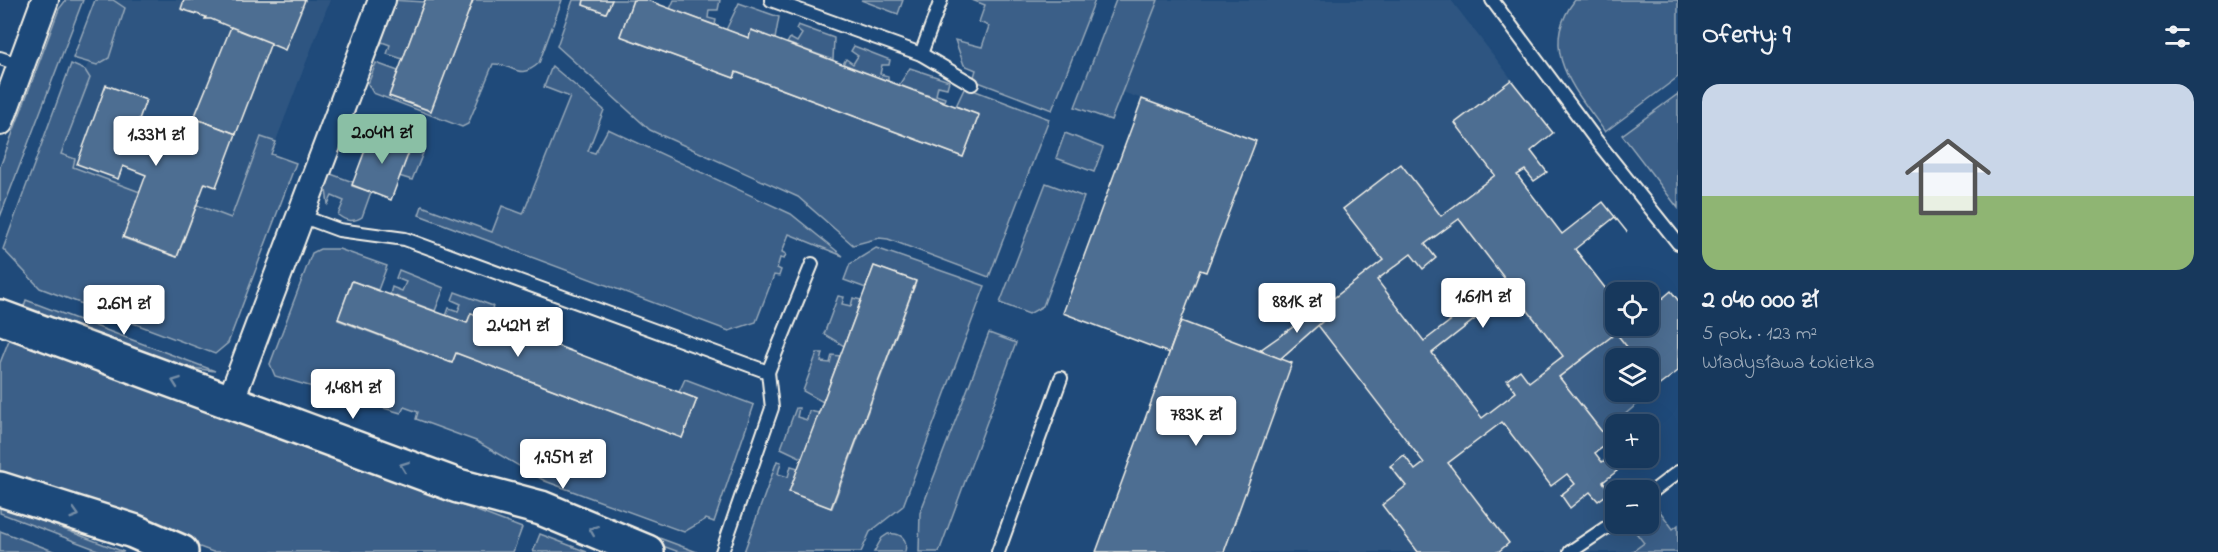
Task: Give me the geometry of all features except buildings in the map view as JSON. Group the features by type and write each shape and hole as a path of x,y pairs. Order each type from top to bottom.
{"street":[{"path":"0,122 10,62 45,0"},
{"path":"230,402 382,0"},
{"path":"0,317 458,486 541,508 647,552"},
{"path":"0,489 133,531 181,552"}],"lane":[{"path":"771,0 921,54 972,84"},
{"path":"921,54 941,0"},
{"path":"1492,0 1596,140 1678,243"},
{"path":"301,216 339,230 405,239 768,372"},
{"path":"722,552 772,408 768,372 812,264"},
{"path":"998,552 1061,378"},
{"path":"1659,487 1678,472"},
{"path":"1570,552 1605,528"}],"shaded area":[{"path":"66,0 83,0 0,217 0,167 59,9"},
{"path":"95,0 113,0 125,8 109,58 97,65 73,58"},
{"path":"112,0 330,0 271,154 296,163 238,315 35,202"},
{"path":"392,0 424,2 403,59 387,54 390,45 382,42 378,51 373,49"},
{"path":"473,0 562,0 539,63 526,71 493,64 468,124 462,127 373,93 368,84 376,63 398,71 389,96 430,111"},
{"path":"573,0 584,0 583,5 606,13 612,0 633,0 620,36 734,78 736,72 963,157 979,115 956,106 965,87 1049,119 989,277 888,239 879,238 853,245 798,197 650,130 557,46"},
{"path":"674,0 720,0 718,10 709,10 708,18 716,20 715,25 670,9"},
{"path":"861,0 903,0 898,14"},
{"path":"972,0 1095,0 1052,110 973,80 976,70 964,65 955,40 982,47 989,26 979,22 985,5"},
{"path":"1116,0 1158,0 1111,120 1075,107"},
{"path":"1147,0 1451,0 1553,133 1531,151 1547,172 1534,181 1525,170 1518,176 1562,233 1603,202 1627,232 1615,218 1575,249 1605,289 1605,336 1613,336 1559,377 1605,436 1605,446 1595,453 1601,462 1605,460 1605,468 1614,468 1617,471 1603,482 1605,485 1605,534 1644,534 1659,552 1096,552 1168,354 1063,313 1142,99 1114,89"},
{"path":"1575,0 1678,0 1678,77 1605,132 1572,85 1564,69 1560,53 1559,36 1564,18"},
{"path":"739,3 779,17 775,39 752,30 749,38 726,30"},
{"path":"798,25 834,38 833,60 787,43 790,38 797,42 802,34 796,29"},
{"path":"854,46 890,60 889,65 882,65 880,74 888,76 888,81 843,64 846,59 853,64 858,56 851,51"},
{"path":"71,64 85,70 90,78 61,154 75,159 73,167 140,192 123,238 177,257 197,205 231,218 261,137 276,142 271,154 296,163 228,343 215,354 40,288 3,249"},
{"path":"552,66 604,110 588,151 595,153 608,129 791,214 843,256 789,234 782,252 786,254 784,259 780,258 777,268 781,270 779,276 774,275 756,322 729,331 419,215 422,206 492,232 502,206 523,214 570,97 544,87"},
{"path":"910,68 949,81 947,88 938,86 936,95 945,98 944,101 899,85"},
{"path":"1678,94 1678,208 1622,135"},
{"path":"374,125 422,146 423,153 412,180 399,176 411,144 373,129"},
{"path":"1065,133 1103,148 1094,172 1056,158"},
{"path":"328,173 353,182 352,186 371,192 362,217 350,220 338,215 344,201 332,196 328,204 325,182"},
{"path":"1046,183 1084,197 1043,306 1029,314 1000,303"},
{"path":"876,248 985,286 903,506 870,532 861,552 744,552 777,461 781,462 778,474 788,477 791,466 798,468 790,492 832,508 916,282 874,266 866,288 844,280 850,264"},
{"path":"320,249 339,249 387,266 378,290 352,281 338,320 452,363 456,353 682,438 697,399 679,392 685,379 754,405 714,522 706,519 684,532 545,481 476,441 416,419 418,412 404,407 401,413 275,376 270,364 312,253"},
{"path":"399,270 444,288 435,311 390,294 392,287 402,291 406,282 396,278"},
{"path":"1671,291 1678,300 1653,348 1628,348 1618,336 1659,336 1659,301"},
{"path":"455,292 493,306 490,315 498,318 496,323 471,313 467,323 446,316 449,308 458,311 461,304 452,300"},
{"path":"838,296 844,297 842,304 851,306 853,298 861,300 844,346 824,334"},
{"path":"26,300 215,371 183,367 24,306"},
{"path":"989,333 1016,343 939,552 919,552 920,513"},
{"path":"11,335 522,528 513,552 213,552 0,472 0,363"},
{"path":"1612,336 1618,336 1628,348 1605,348 1605,402 1639,402 1625,414 1605,414 1605,431 1603,433 1559,377"},
{"path":"817,353 823,353 821,362 830,363 832,355 840,356 823,402 803,391"},
{"path":"796,408 799,408 797,417 807,420 809,411 819,413 802,458 781,448"},
{"path":"557,500 697,552 679,552 552,505"},
{"path":"0,505 124,552 103,552 0,513"},
{"path":"1659,510 1673,529 1678,525 1678,552 1632,552 1644,543 1637,534 1659,534"},
{"path":"0,531 56,552 0,552"},
{"path":"540,534 587,552 533,552"},
{"path":"888,534 897,534 902,537 905,552 874,552 882,538"}]}
